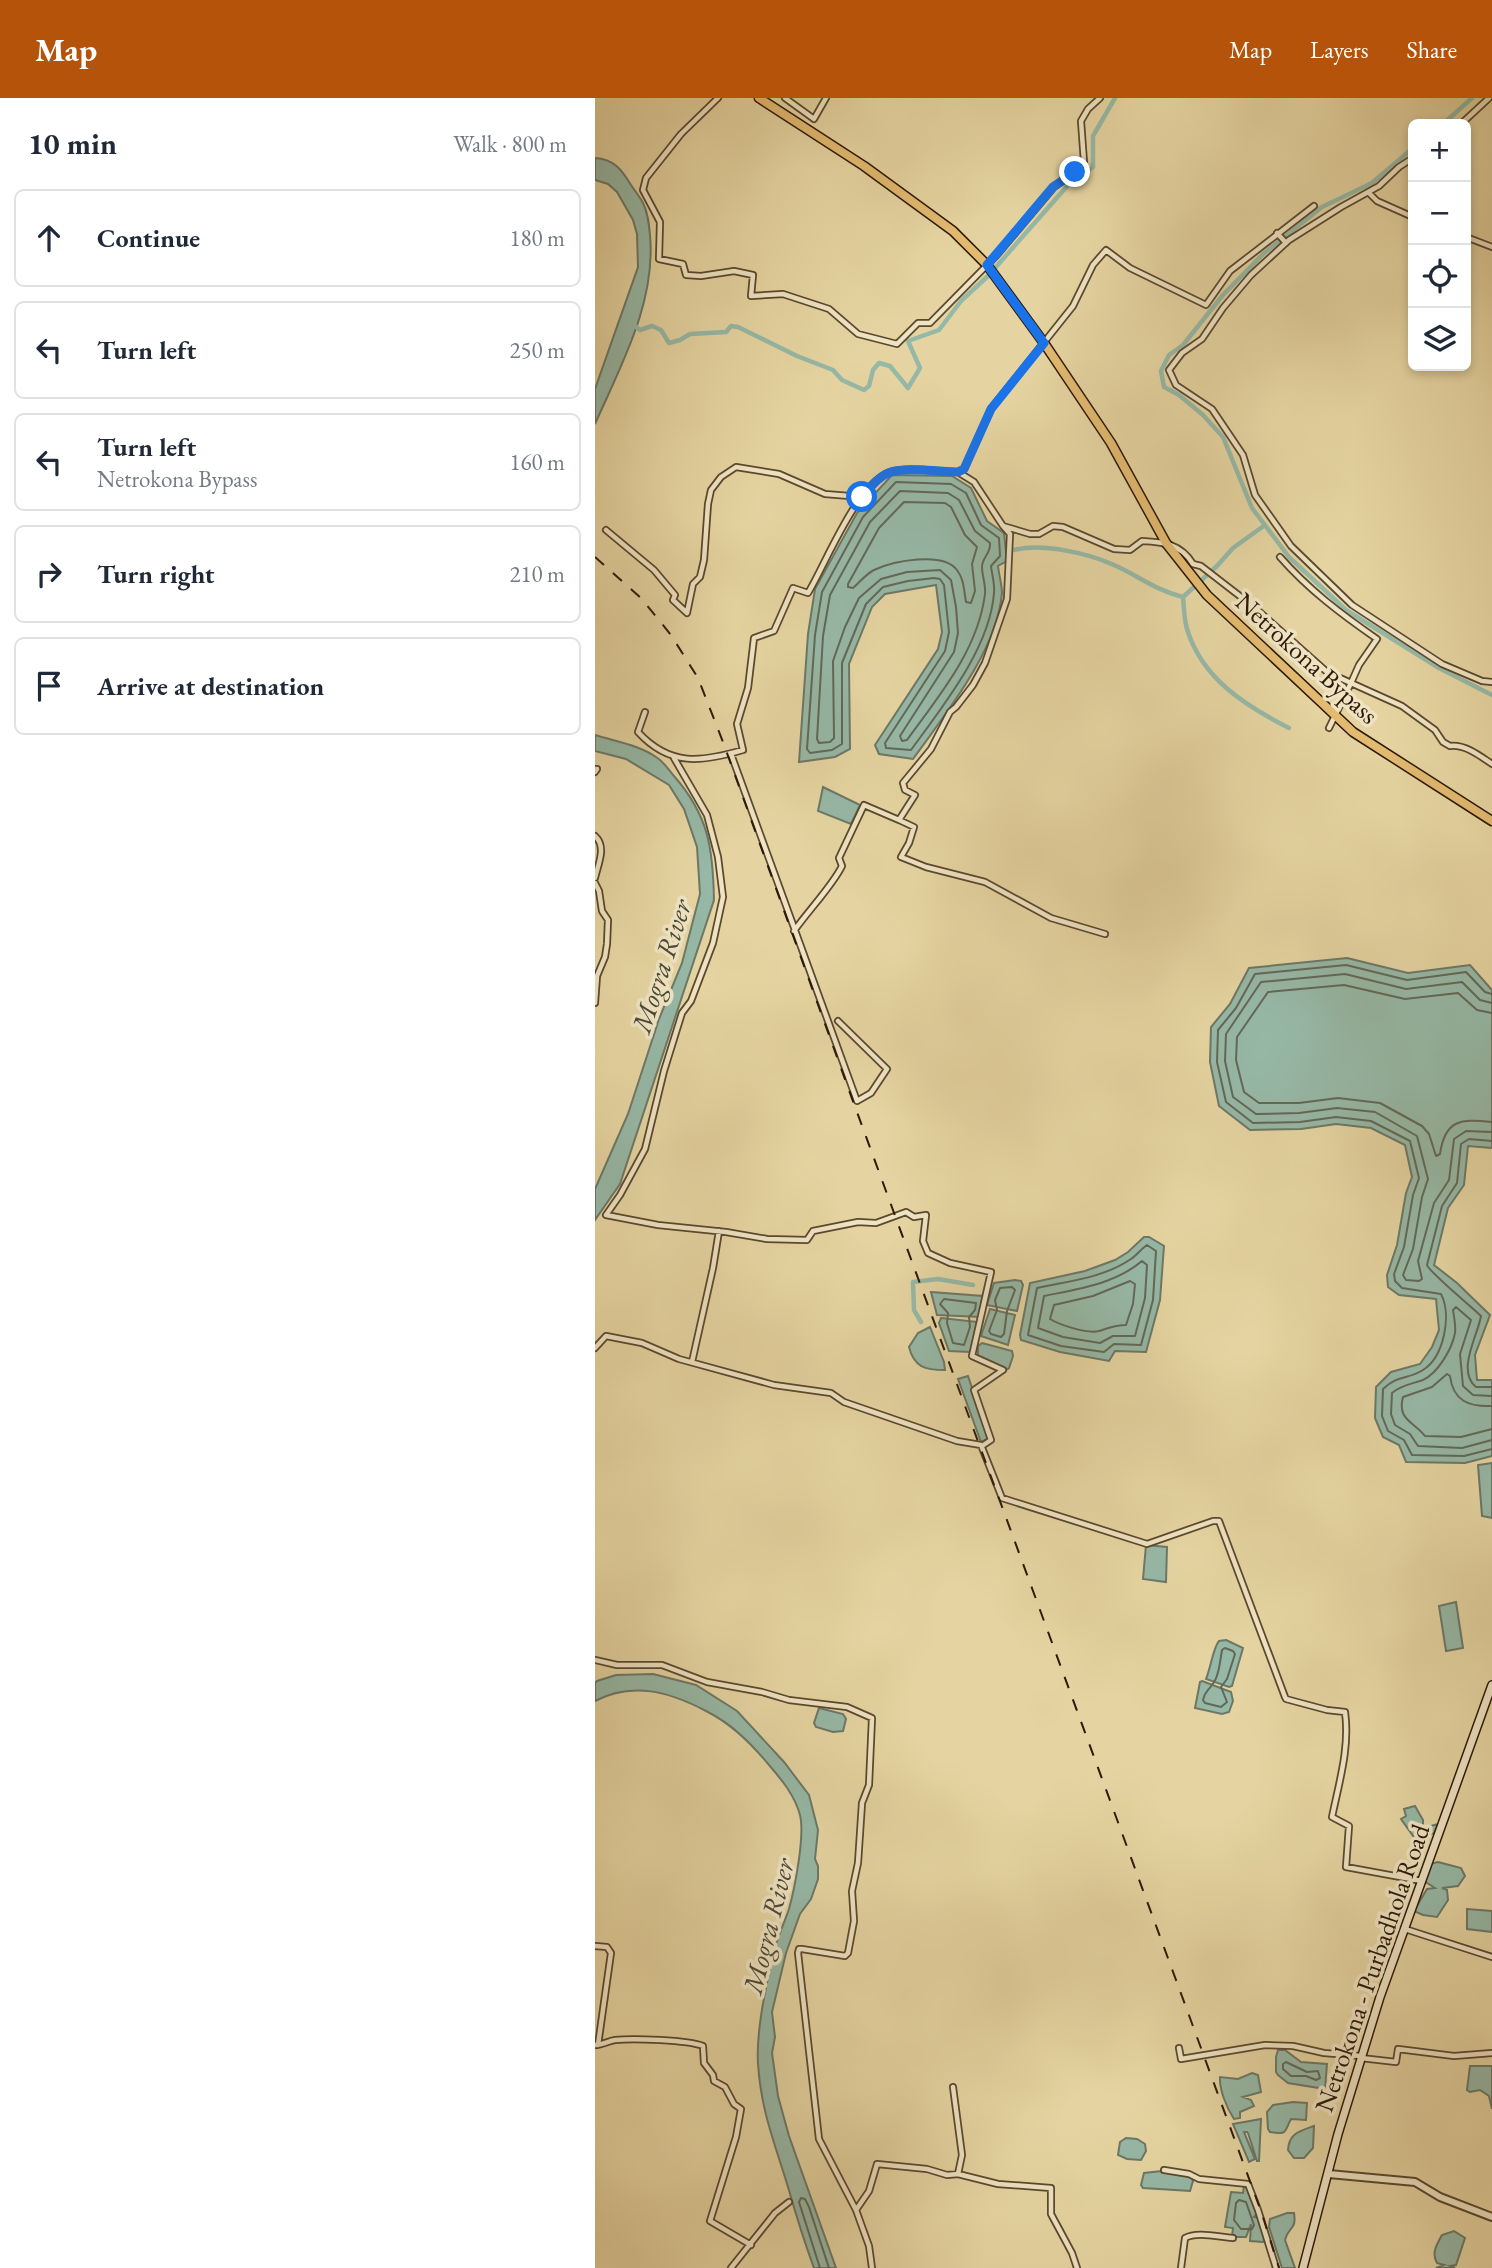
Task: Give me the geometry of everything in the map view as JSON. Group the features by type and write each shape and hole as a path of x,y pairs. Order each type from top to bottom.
{"main road":[{"path":"759,98 886,182 953,231 987,265 1044,343 1111,443 1166,543"},
{"name":"Netrokona Bypass","path":"1166,543 1203,591 1353,732 1492,821"},
{"name":"Netrokona - Purbadhola Road","path":"1303,2268 1362,2057 1492,1685"}],"street":[{"path":"718,98 681,134 646,178 643,190 660,222 660,258 683,264 686,275 701,276 734,271 753,275 751,296 783,294 829,309 858,334 897,344 918,323 930,323 1017,232 1041,200 1084,162 1081,121 1088,109 1100,98"},
{"path":"785,98 814,119 826,98"},
{"path":"1466,119 1489,98"},
{"path":"1408,162 1368,192 1286,243 1251,275 1223,307 1202,339 1182,353 1170,370 1176,385 1212,409 1243,455 1255,495 1291,546 1352,604 1442,664 1482,681 1492,682"},
{"path":"1368,192 1377,201 1408,215"},
{"path":"645,712 638,732 660,751 674,758 696,760 743,750 737,724 748,688 754,638 774,631 793,588 808,593 843,527 873,484 887,473 901,470 958,472 964,469 991,409 1073,306 1093,265 1106,250 1130,268 1206,305 1230,271 1314,206"},
{"path":"1277,233 1286,243"},
{"path":"1471,239 1492,247"},
{"path":"606,530 654,570 675,595 673,600 687,613 693,584 700,577 704,560 711,490 721,477 736,467 779,474 825,494 862,497"},
{"path":"899,820 915,795 905,790 903,783 930,749 950,712 973,685 999,629 1007,599 1010,534 974,482 958,472"},
{"path":"1003,526 1030,534 1039,534 1053,526 1063,527 1114,549 1130,550 1142,541 1166,543 1185,552 1193,564 1201,566 1254,607 1327,672 1402,706 1435,730 1443,742 1471,751 1492,764"},
{"path":"1280,557 1301,581 1329,605 1377,639 1359,665 1329,728"},
{"path":"731,754 856,1101 871,1093 887,1069 838,1021"},
{"path":"595,1348 606,1336 642,1343 679,1359 773,1385 831,1394 847,1403 957,1441 982,1446 991,1440 974,1390 1003,1370 972,1356 991,1272 950,1263 928,1253 923,1241 926,1215 914,1217 906,1212 876,1223 858,1222 813,1231 807,1240 767,1239 658,1225 606,1215 645,1149 664,1071 683,1013 691,1001 713,943 723,897 718,857 708,815 674,758"},
{"path":"794,930 826,887 836,879 842,866 839,858 864,805 914,827 901,857 926,867 985,882 1051,918 1105,934"},
{"path":"595,836 602,851 595,881 602,911 608,920 605,957 597,976 595,1003"},
{"path":"692,1362 719,1231"},
{"path":"982,1446 1003,1499 1147,1544 1213,1521 1221,1522 1286,1699 1345,1712 1345,1749 1332,1817 1349,1826 1346,1867 1422,1881"},
{"path":"595,1660 617,1665 662,1665 707,1682 789,1700 847,1707 872,1718 869,1781 862,1803 858,1863 852,1891 855,1921 848,1953 845,1956 800,1949 798,1953 819,2138 856,2210 869,2246 872,2268"},
{"path":"1405,1929 1492,1957"},
{"path":"595,1946 607,1947 611,1953 597,2045 602,2046 612,2040 630,2040 703,2046 704,2063 714,2081 725,2087 741,2112 710,2221 751,2245"},
{"path":"1179,2048 1181,2059 1265,2045 1293,2046 1324,2053 1396,2062 1398,2049 1454,2056 1492,2053"},
{"path":"953,2087 963,2155 958,2174"},
{"path":"856,2210 869,2191 877,2164 927,2169 947,2175 958,2174 998,2185 1051,2188 1051,2214 1077,2268"},
{"path":"1164,2170 1189,2174 1199,2179 1248,2185 1276,2268"},
{"path":"1329,2174 1415,2182 1440,2197 1492,2217"},
{"path":"731,2268 775,2213 789,2202"},
{"path":"1181,2268 1187,2236 1196,2234 1233,2238"}],"water":[{"path":"595,158 617,166 642,201 649,223 650,260 648,284 635,332 595,424 595,389 638,267 637,234 633,220 617,192 608,184 595,180"},
{"path":"892,475 952,476 971,488 987,521 1004,533 1007,561 998,566 1002,593 991,637 954,702 913,759 879,754 875,745 938,649 942,632 936,585 885,594 872,607 849,664 850,749 835,757 799,762 808,634 815,589 857,513"},
{"path":"595,735 634,746 659,759 686,791 707,834 714,900 620,1184 595,1220 595,1189 628,1114 659,1019 682,963 700,894 697,847 684,809 669,785 626,759 595,751"},
{"path":"823,787 860,805 851,824 818,811"},
{"path":"1347,958 1408,973 1470,965 1492,990 1492,1148 1468,1146 1464,1185 1448,1208 1434,1265 1490,1315 1475,1355 1477,1380 1492,1380 1492,1456 1465,1463 1406,1462 1399,1445 1383,1437 1375,1418 1376,1387 1391,1372 1420,1364 1432,1347 1439,1330 1436,1299 1399,1295 1388,1287 1387,1275 1397,1245 1406,1193 1412,1177 1405,1145 1371,1128 1336,1124 1301,1129 1250,1130 1219,1106 1210,1062 1211,1027 1230,1004 1249,968"},
{"path":"1144,1237 1164,1246 1160,1300 1146,1352 1115,1351 1109,1361 1060,1352 1021,1340 1030,1283 1085,1271 1115,1260"},
{"path":"1021,1281 1023,1285 1017,1311 987,1305 994,1283"},
{"path":"931,1292 983,1296 981,1317 937,1315"},
{"path":"990,1309 1015,1315 1008,1345 981,1336"},
{"path":"941,1318 978,1322 970,1352 949,1351 939,1323"},
{"path":"930,1327 945,1370 921,1366 911,1354 909,1347 918,1333"},
{"path":"982,1343 1012,1351 1009,1368 1006,1370 978,1357 978,1346"},
{"path":"968,1376 989,1438 981,1442 958,1379"},
{"path":"1492,1463 1492,1518 1482,1516 1478,1465"},
{"path":"1146,1545 1167,1547 1166,1582 1143,1579"},
{"path":"1456,1602 1463,1648 1446,1651 1439,1606"},
{"path":"1226,1640 1243,1648 1232,1686 1229,1687 1206,1679 1217,1644"},
{"path":"653,1674 696,1685 737,1711 784,1762 809,1795 818,1830 815,1859 818,1879 811,1899 800,1914 786,1953 772,2012 775,2037 772,2053 778,2096 789,2136 836,2268 814,2268 769,2127 758,2064 760,2023 767,1980 789,1909 796,1875 801,1835 800,1815 795,1801 779,1776 741,1735 715,1716 692,1704 651,1691 623,1691 595,1701 597,1681 616,1675"},
{"path":"1202,1681 1231,1692 1233,1701 1229,1712 1222,1714 1195,1708"},
{"path":"819,1708 843,1714 846,1719 843,1731 833,1732 816,1727 814,1723"},
{"path":"1415,1806 1423,1820 1423,1828 1438,1824 1434,1833 1416,1840 1401,1819 1406,1816 1404,1809"},
{"path":"1438,1862 1461,1868 1465,1876 1458,1886 1442,1888 1447,1890 1448,1900 1437,1917 1423,1915 1414,1911 1427,1889 1435,1888 1424,1881 1430,1864"},
{"path":"1467,1909 1492,1911 1492,1932 1467,1929"},
{"path":"1278,2050 1285,2050 1301,2062 1327,2064 1325,2089 1288,2083 1278,2075"},
{"path":"1470,2066 1492,2066 1492,2109 1489,2096 1480,2090 1467,2090"},
{"path":"1252,2073 1258,2075 1261,2092 1243,2097 1251,2100 1254,2106 1240,2112 1240,2118 1234,2119 1224,2099 1220,2077 1238,2079"},
{"path":"1307,2103 1306,2120 1291,2119 1285,2132 1270,2132 1267,2112 1273,2105"},
{"path":"1261,2119 1259,2161 1248,2133 1244,2132 1255,2159 1249,2162 1233,2124"},
{"path":"1314,2126 1313,2148 1304,2158 1294,2158 1288,2150 1291,2140 1304,2129"},
{"path":"1126,2138 1137,2139 1145,2144 1146,2151 1141,2160 1118,2155 1120,2142"},
{"path":"1162,2171 1191,2176 1193,2181 1190,2191 1143,2188 1141,2185 1144,2173"},
{"path":"1244,2186 1248,2187 1258,2213 1254,2217 1259,2218 1266,2240 1263,2242 1250,2241 1251,2224 1246,2237 1232,2237 1233,2228 1225,2227 1231,2192 1243,2193"},
{"path":"1294,2213 1293,2226 1285,2240 1295,2268 1282,2268 1269,2227 1270,2219"},
{"path":"1454,2231 1465,2238 1456,2265 1450,2266 1455,2268 1436,2268 1444,2265 1437,2263 1435,2259 1438,2242 1442,2235"}],"waterway":[{"path":"634,325 640,330 652,326 661,330 669,343 690,334 726,332 731,326 738,327 833,370 842,380 864,390 869,386 873,370 879,363 890,366 908,388 920,368 908,341 939,330 961,301 988,276 1069,184 1093,167 1093,136 1115,98"},
{"path":"1449,119 1472,98"},
{"path":"1408,152 1372,183 1322,207 1263,254 1223,295 1183,345 1169,355 1161,371 1164,387 1179,395 1203,415 1223,437 1252,508 1289,557 1346,610 1439,668 1492,695"},
{"path":"1014,550 1065,550 1091,557 1183,597 1233,548 1265,525"},
{"path":"1183,597 1186,625 1203,662 1227,689 1289,728"},
{"path":"921,1322 914,1310 913,1282 938,1279 973,1285"}],"railway":[{"path":"595,557 641,598 671,635 698,678 1262,2214 1279,2268"}],"route":[{"path":"862,497 887,473 901,470 958,472 964,469 991,409 1044,343 987,265 1053,187 1075,172"}],"water label":[{"name":"Mogra River","path":"661,966"},
{"name":"Mogra River","path":"768,1926"}]}
